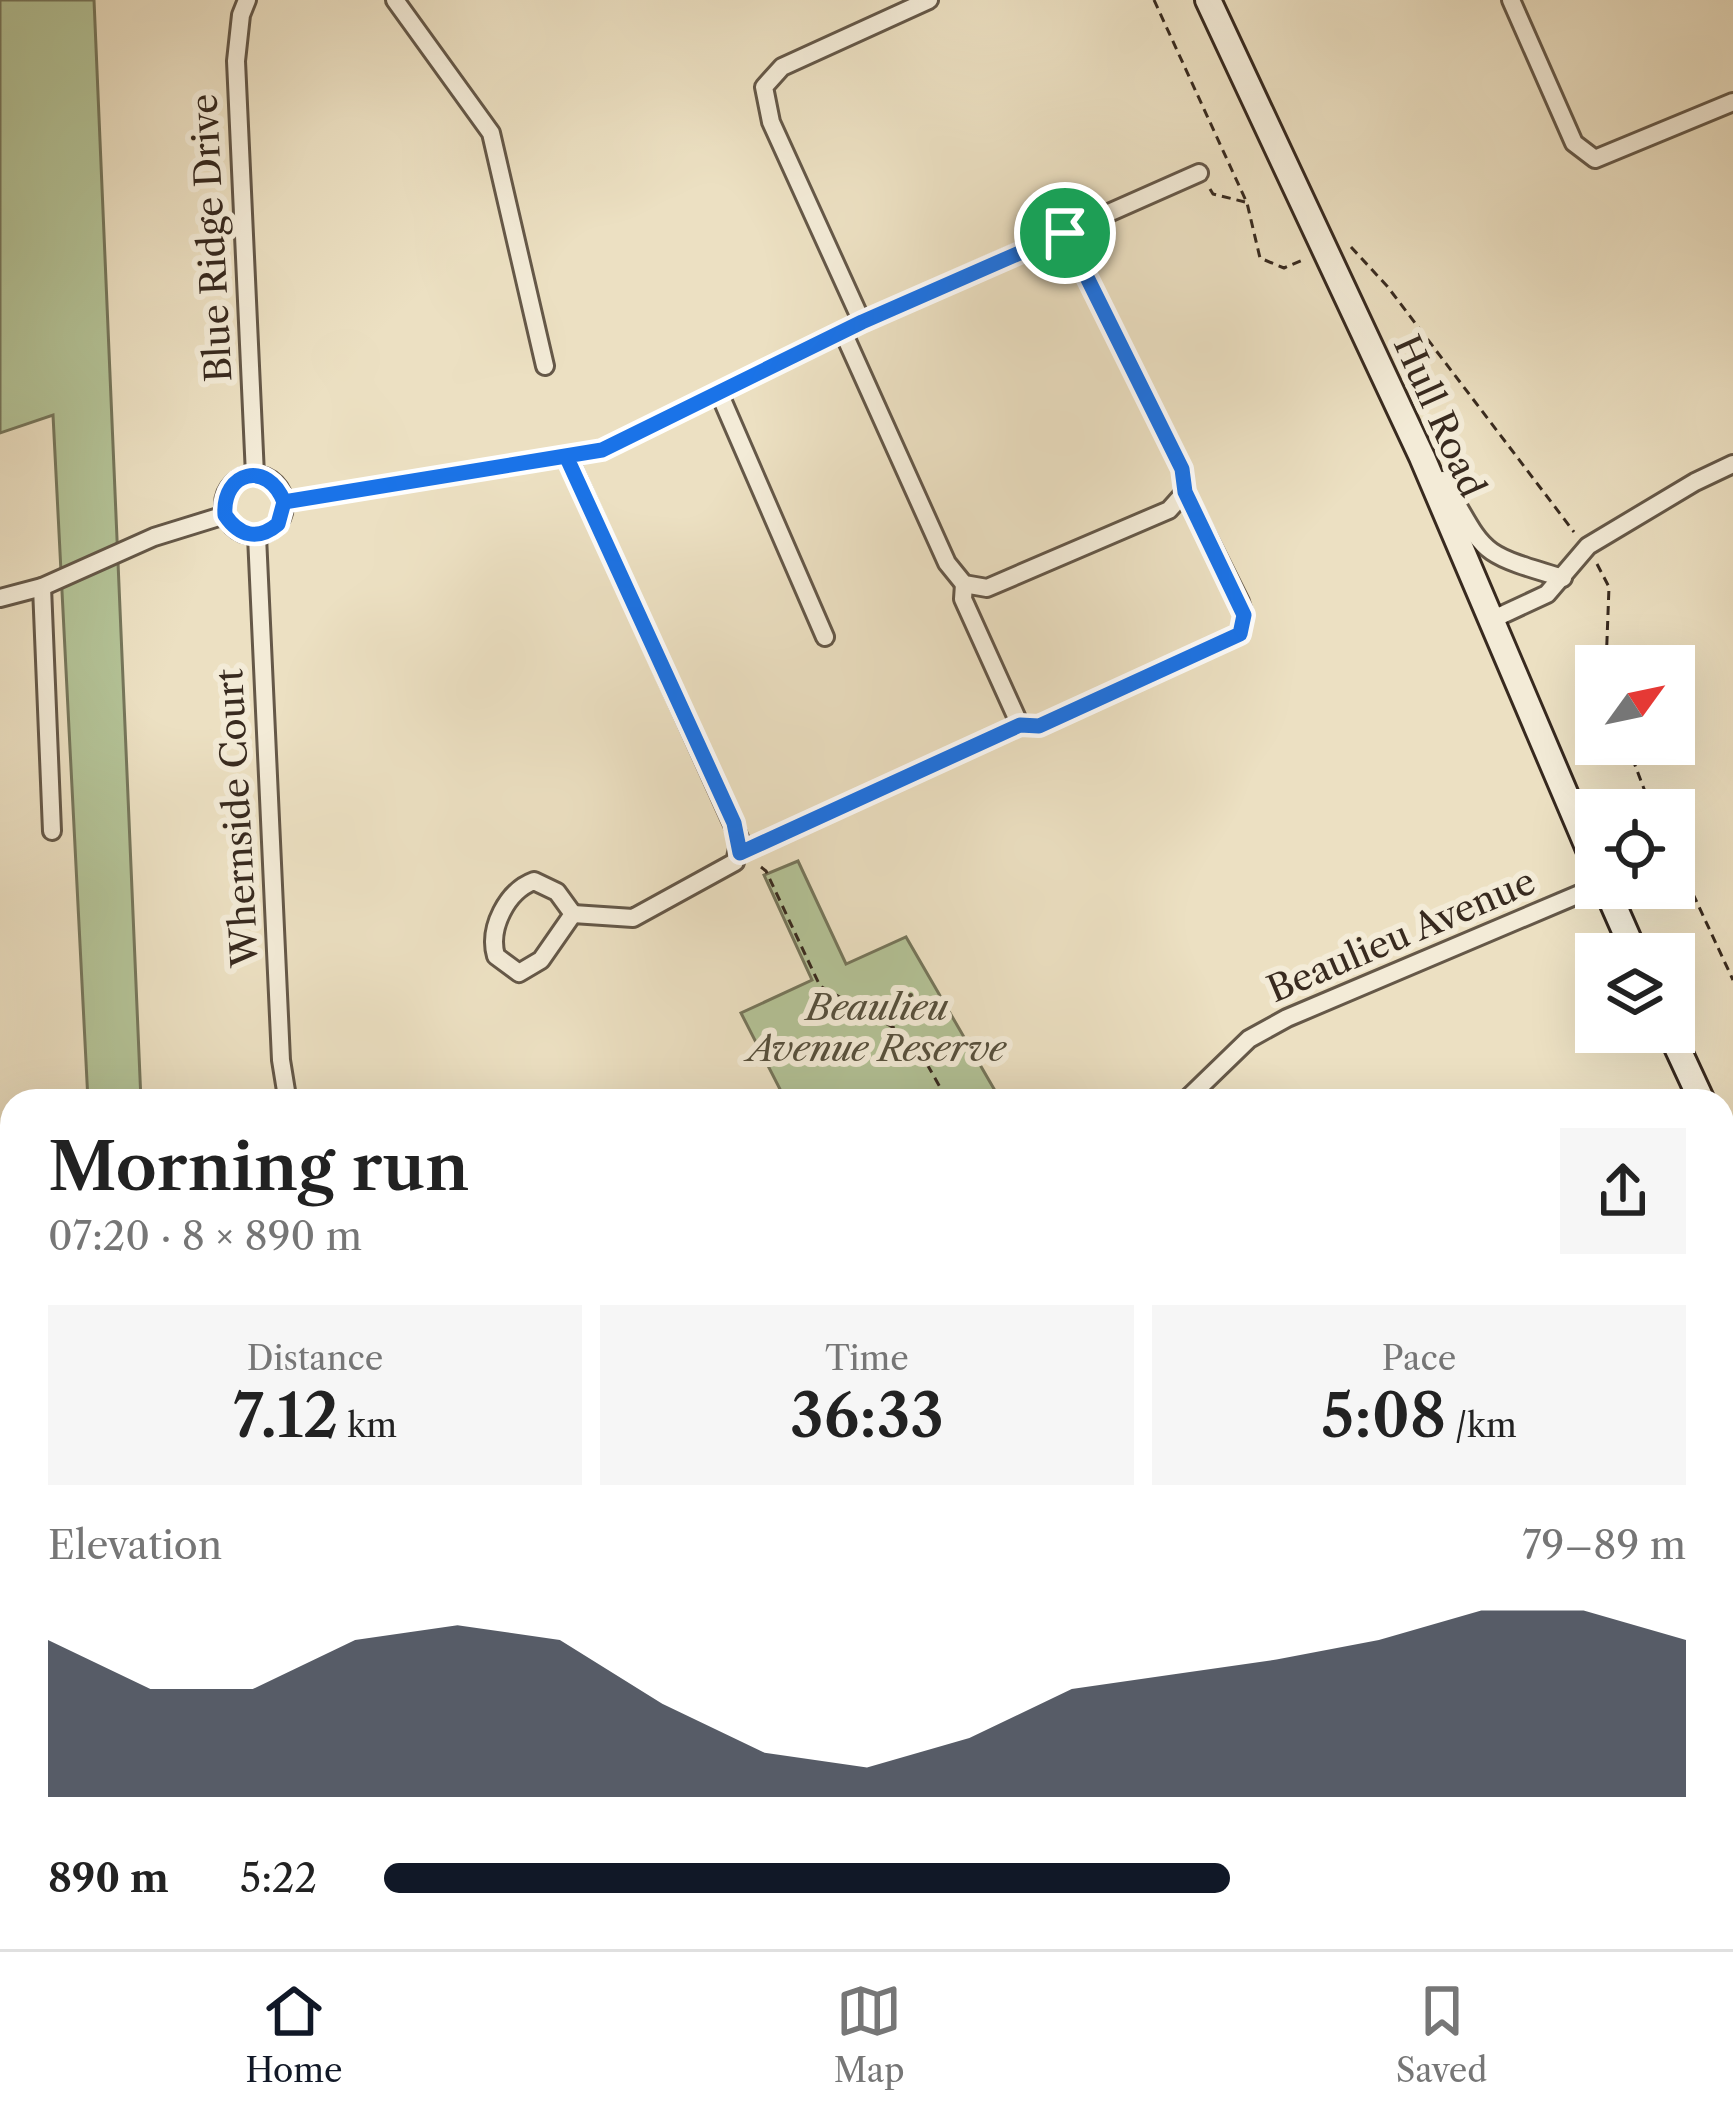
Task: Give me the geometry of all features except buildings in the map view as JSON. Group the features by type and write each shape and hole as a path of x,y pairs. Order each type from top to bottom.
{"main road":[{"name":"Hull Road","path":"1208,0 1422,457 1575,818"},
{"path":"1680,1053 1696,1089"}],"street":[{"name":"Blue Ridge Drive","path":"247,0 236,61 254,475"},
{"path":"395,0 491,133 544,365"},
{"path":"862,322 771,122 764,87 782,67 929,0"},
{"path":"1511,0 1574,143 1595,159 1733,102"},
{"path":"284,502 602,450 862,322 1199,173"},
{"path":"573,914 633,918 724,870 740,853 1020,725 1039,726 1240,634 1244,615 1240,602 1185,492 1182,469 1065,233"},
{"path":"843,332 947,563 964,584 987,588 1169,510 1185,492"},
{"path":"720,395 825,637"},
{"path":"566,456 734,823 740,853"},
{"path":"1422,457 1444,482 1478,544 1513,563 1563,578"},
{"path":"1489,621 1547,593 1588,546 1733,464"},
{"path":"254,475 279,488 284,502 278,524 257,536 244,534 225,515 224,501 241,478 254,475"},
{"path":"0,598 42,587 154,536 225,515"},
{"name":"Whernside Court","path":"257,536 286,1089"},
{"path":"964,584 963,599 1020,725"},
{"path":"42,587 52,831"},
{"path":"524,884 544,884 557,892 573,914 541,960 526,971 513,971 496,956 495,931 503,909 524,884"},
{"name":"Beaulieu Avenue","path":"1197,1089 1249,1039 1287,1018 1575,896"}],"path":[{"path":"1154,0 1247,203 1260,258 1284,268 1344,241 1365,259 1526,473 1588,546 1609,587 1607,645"},
{"path":"1199,173 1213,194 1247,203"},
{"path":"740,853 766,871 820,986 911,1038 941,1089"},
{"path":"1695,898 1733,980"}],"green space":[{"path":"0,0 94,0 140,1089 87,1089 53,415 0,433"},
{"name":"Beaulieu Avenue Reserve","path":"798,861 846,964 906,937 994,1089 780,1089 741,1013 812,980 764,875"}],"route":[{"path":"1065,233 862,322 602,450 284,502 278,524 257,536 233,527 225,515 230,488 254,475 279,488 284,502 566,456 734,823 740,853 1020,725 1039,726 1240,634 1244,615 1185,492 1182,469 1065,233"}]}
